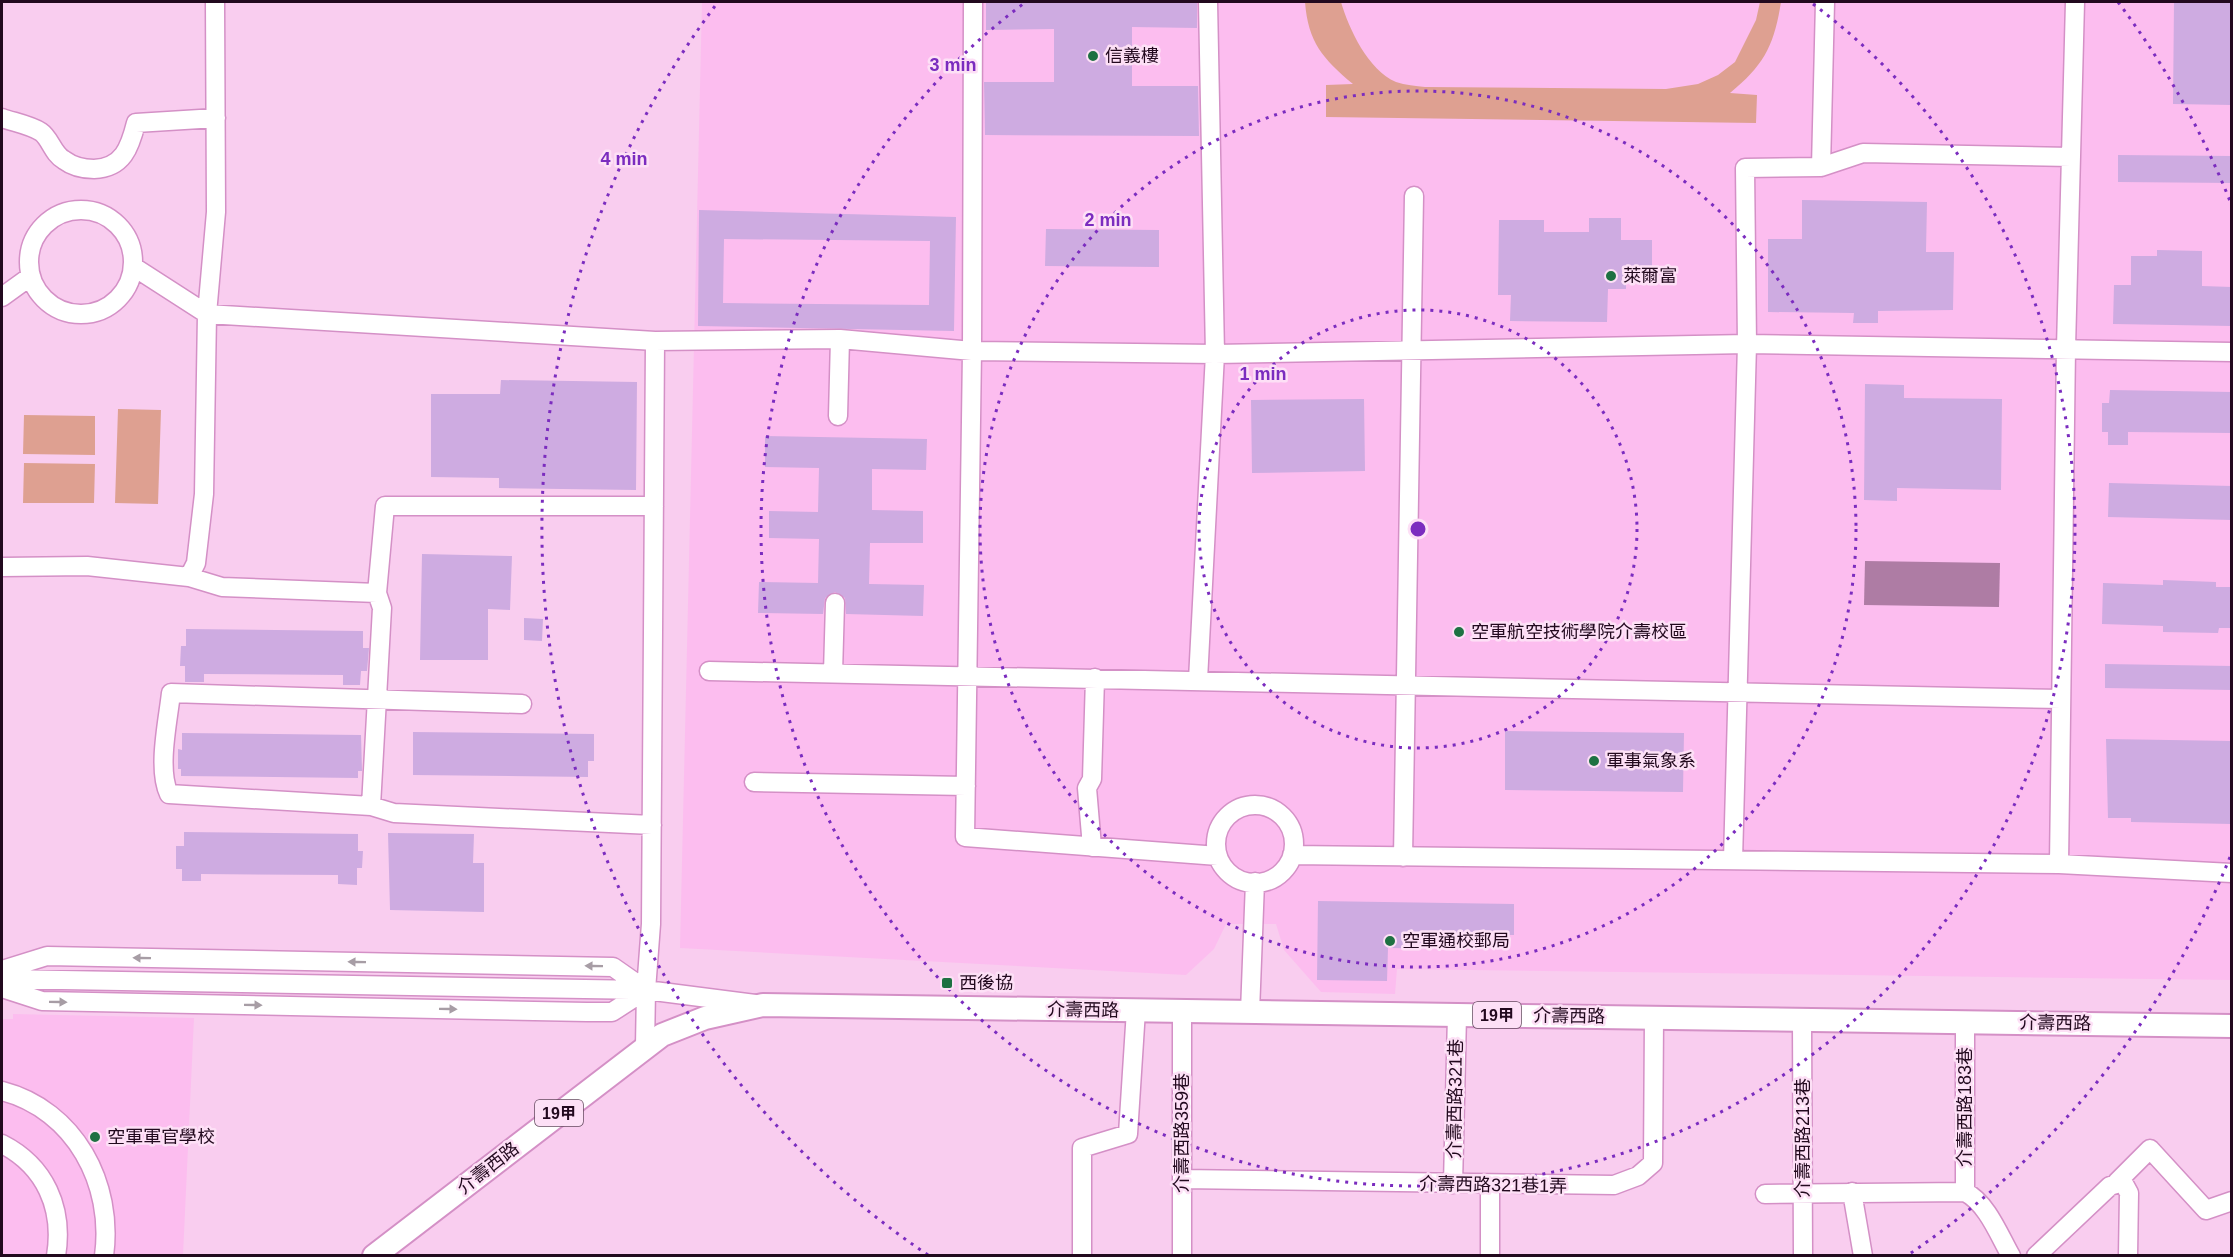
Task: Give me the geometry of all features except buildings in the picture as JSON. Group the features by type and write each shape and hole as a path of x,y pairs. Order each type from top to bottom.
{"main road":[{"name":"介壽西路","path":"374,1256 662,1035 705,1018 763,1005 2232,1026"}],"street":[{"path":"189,576 196,563 204,494 207,314 216,212 215,2"},
{"path":"973,2 972,351 965,837 1218,856"},
{"path":"1198,680 1215,354 1208,2"},
{"path":"1821,167 1825,2"},
{"path":"2059,864 2066,348 2075,2"},
{"path":"2,118 42,133 63,160 77,167 92,169 109,168 119,162 128,149 136,123 216,118"},
{"path":"1733,860 1747,344 1745,168 1821,167 1863,153 2071,157"},
{"path":"1403,857 1414,196"},
{"path":"77,210 95,212 118,226 124,232 132,249 134,267 130,282 121,296 109,307 94,313 78,314 62,311 48,303 37,290 31,276 29,258 44,225 59,215 77,210"},
{"path":"134,267 207,314 655,341 840,339 972,351 1215,354 1747,344 2232,352"},
{"path":"2,297 31,276"},
{"path":"838,416 840,339"},
{"path":"645,1046 651,924 655,341"},
{"path":"371,806 382,608 377,593 385,506 654,506"},
{"path":"2,567 87,566 189,576 222,587 377,593"},
{"path":"833,673 835,603"},
{"path":"709,671 2061,699"},
{"path":"1092,847 1088,788 1092,779 1095,678"},
{"path":"522,704 171,693 165,746 165,785 170,794 371,806 394,813 651,825"},
{"path":"754,782 966,786"},
{"path":"1261,805 1274,810 1287,823 1294,842 1292,855 1278,875 1255,882 1232,875 1218,856 1216,843 1218,830 1225,818 1242,808 1261,805"},
{"path":"1292,855 2059,864 2232,873"},
{"path":"1250,1012 1255,882"},
{"name":"介壽西路","path":"2,970 47,956 613,967 646,990"},
{"path":"185,1004 186,958"},
{"path":"291,1006 292,961"},
{"path":"395,1008 397,962"},
{"path":"501,964 501,1010"},
{"name":"介壽西路","path":"2,979 646,990 763,1005"},
{"path":"2,988 42,1001 612,1011 646,990"},
{"path":"1082,1256 1082,1148 1128,1134 1136,1010"},
{"name":"介壽西路359巷","path":"1182,1011 1182,1256"},
{"name":"介壽西路321巷","path":"1453,1184 1457,1015"},
{"name":"介壽西路321巷1弄","path":"1182,1179 1599,1187 1614,1185 1648,1169 1655,1153 1654,1018"},
{"name":"介壽西路213巷","path":"1802,1020 1803,1256"},
{"name":"介壽西路183巷","path":"1965,1022 1965,1192"},
{"path":"2,1091 17,1095 53,1118 82,1149 101,1187 107,1229 104,1256"},
{"path":"2,1144 19,1153 41,1175 55,1203 60,1234 56,1256"},
{"path":"2036,1256 2150,1149 2206,1210 2232,1201"},
{"path":"2117,1182 2123,1182 2128,1187 2128,1256"},
{"path":"1490,1185 1490,1256"},
{"path":"1852,1192 1863,1256"},
{"path":"1765,1194 1965,1192 1973,1196 1982,1207 2011,1256"}],"shaded area":[{"name":"空軍航空技術學院介壽校區","path":"702,2 2231,2 2231,980 1397,969 1395,994 1321,992 1284,950 1276,924 1226,924 1214,949 1186,975 680,948"},
{"path":"1305,2 1341,2 1349,24 1368,59 1386,76 1403,84 1425,87 1666,89 1698,84 1718,75 1735,62 1756,20 1760,2 1781,2 1775,31 1766,54 1742,83 1730,93 1757,95 1756,123 1326,117 1326,85 1353,84 1325,58 1319,49 1310,28"},
{"path":"118,409 161,410 158,504 115,503"},
{"path":"24,415 95,416 95,455 23,454"},
{"path":"24,463 95,464 94,503 23,503"},
{"path":"1865,561 2000,563 1999,607 1864,605"},
{"name":"空軍軍官學校","path":"13,1014 194,1018 183,1255 2,1255 2,1019 13,1019"}],"place":[{"name":"信義樓","path":"1093,56"},
{"name":"萊爾富","path":"1611,276"},
{"name":"空軍航空技術學院介壽校區","path":"1459,632"},
{"name":"軍事氣象系","path":"1594,761"},
{"name":"空軍通校郵局","path":"1390,941"},
{"name":"西後協","path":"947,983"},
{"name":"空軍軍官學校","path":"95,1137"}]}
